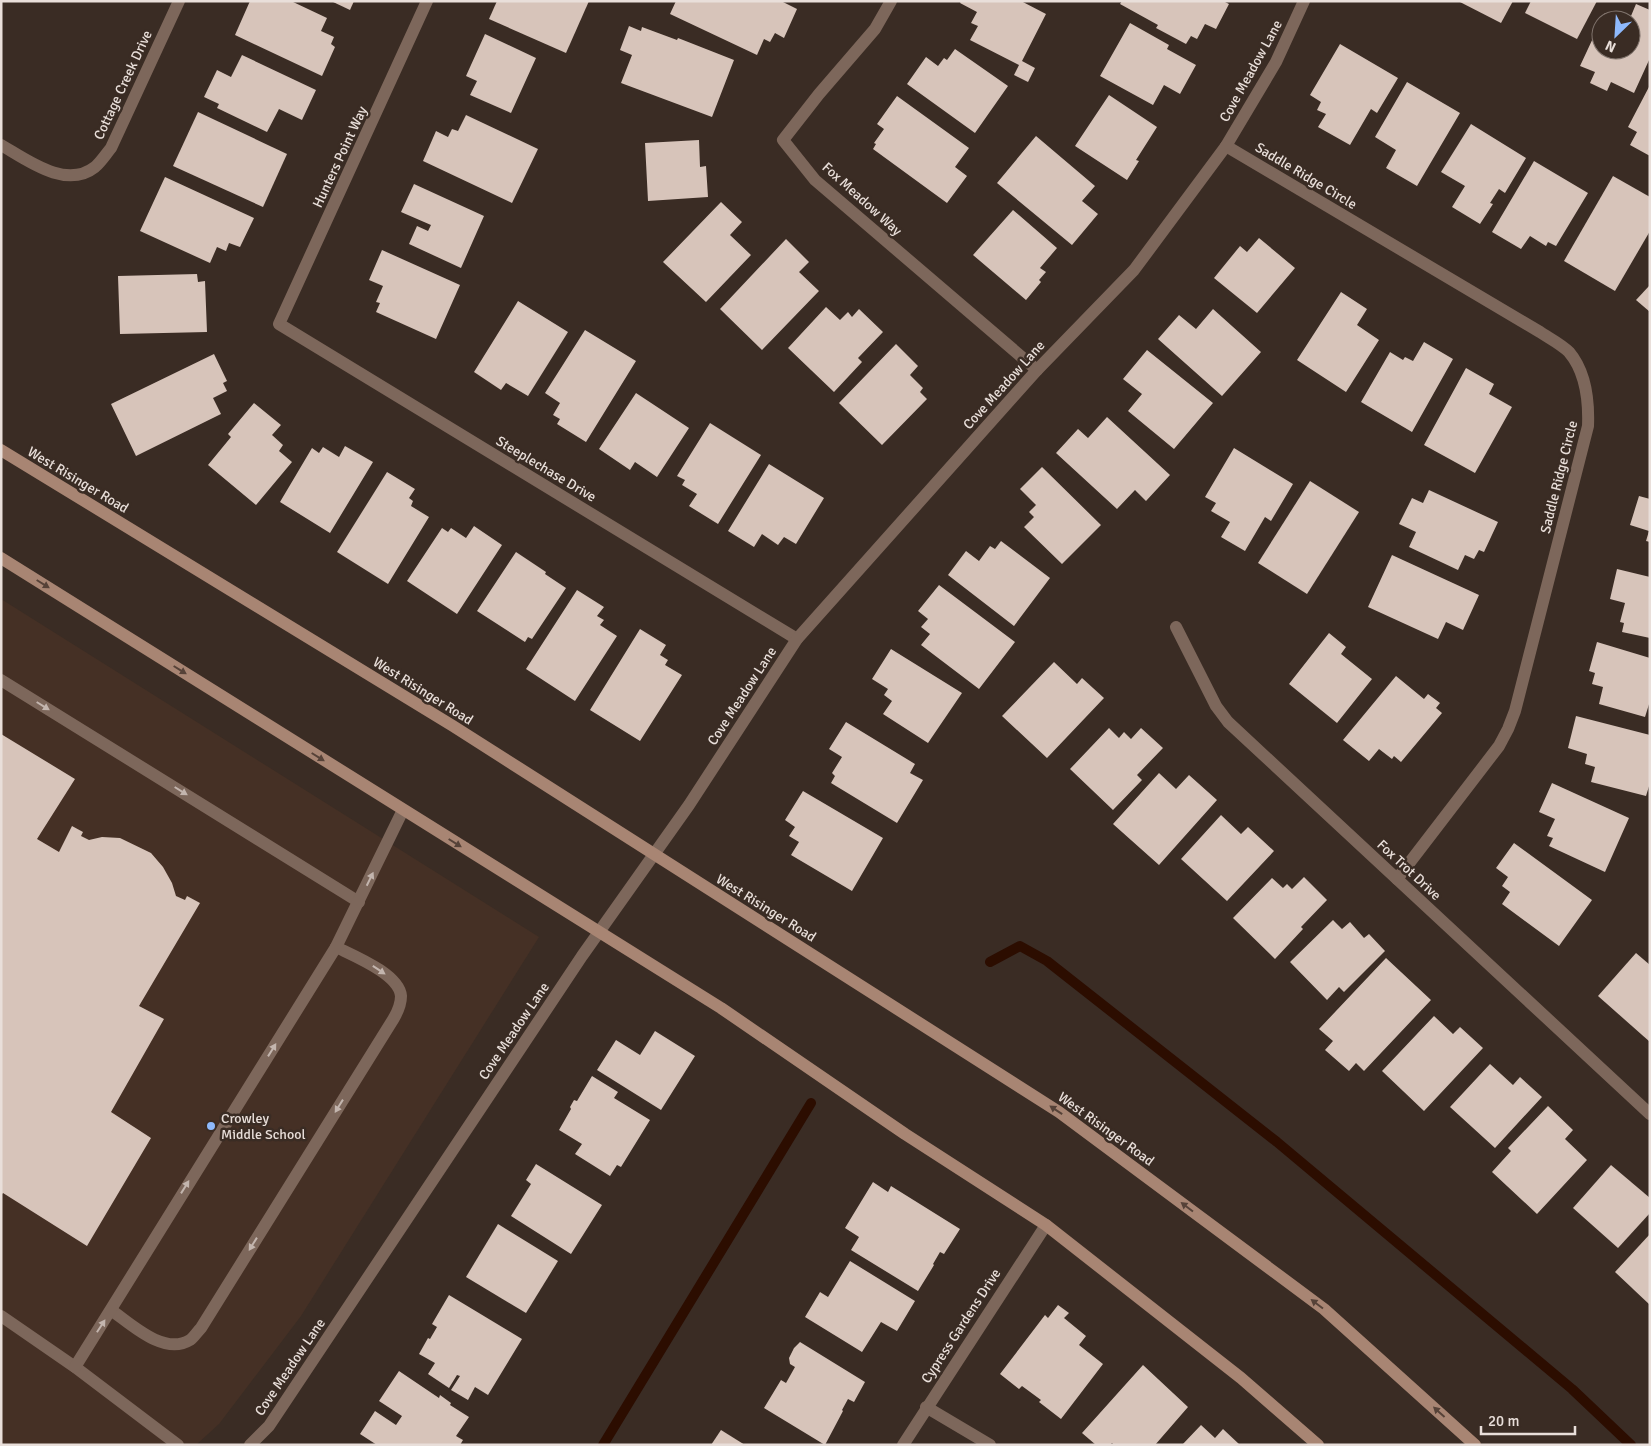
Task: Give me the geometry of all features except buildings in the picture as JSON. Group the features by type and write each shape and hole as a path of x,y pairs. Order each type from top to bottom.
{"main road":[{"name":"West Risinger Road","path":"2,451 453,726 1059,1112 1324,1309 1475,1445"},
{"path":"1,558 598,933 721,1008 905,1134 1046,1225 1241,1378 1318,1445"}],"street":[{"name":"Cottage Creek Drive","path":"1,145 36,166 57,174 76,175 95,167 110,148 179,1"},
{"name":"Hunters Point Way","path":"279,324 427,1"},
{"name":"Fox Meadow Way","path":"891,1 875,28 783,140 815,180 1037,370"},
{"name":"Cove Meadow Lane","path":"250,1445 270,1426 598,933 689,805 797,639 1037,370 1134,270 1226,146 1276,62 1304,1"},
{"name":"Saddle Ridge Circle","path":"1226,146 1540,332 1568,352 1583,377 1589,408 1588,426 1515,711 1499,746 1397,879"},
{"name":"Steeplechase Drive","path":"279,324 797,639"},
{"name":"Fox Trot Drive","path":"1176,628 1216,706 1228,722 1650,1114"},
{"path":"1,680 359,902"},
{"path":"74,1367 336,947 403,810"},
{"path":"111,1310 151,1338 161,1342 174,1344 189,1340 201,1328 389,1026 400,1006 401,994 396,984 373,966 336,947"},
{"name":"Cypress Gardens Drive","path":"902,1445 1046,1225"},
{"path":"1,1316 74,1367 178,1445"},
{"path":"926,1407 990,1445"}],"shaded area":[{"name":"Crowley Middle School","path":"1,599 539,937 301,1316 219,1424 196,1445 1,1445"}],"waterway":[{"path":"990,962 1020,946 1047,961 1277,1142 1572,1389 1631,1445"},
{"path":"603,1445 811,1103"}],"place":[{"name":"Crowley Middle School","path":"211,1126"}]}
